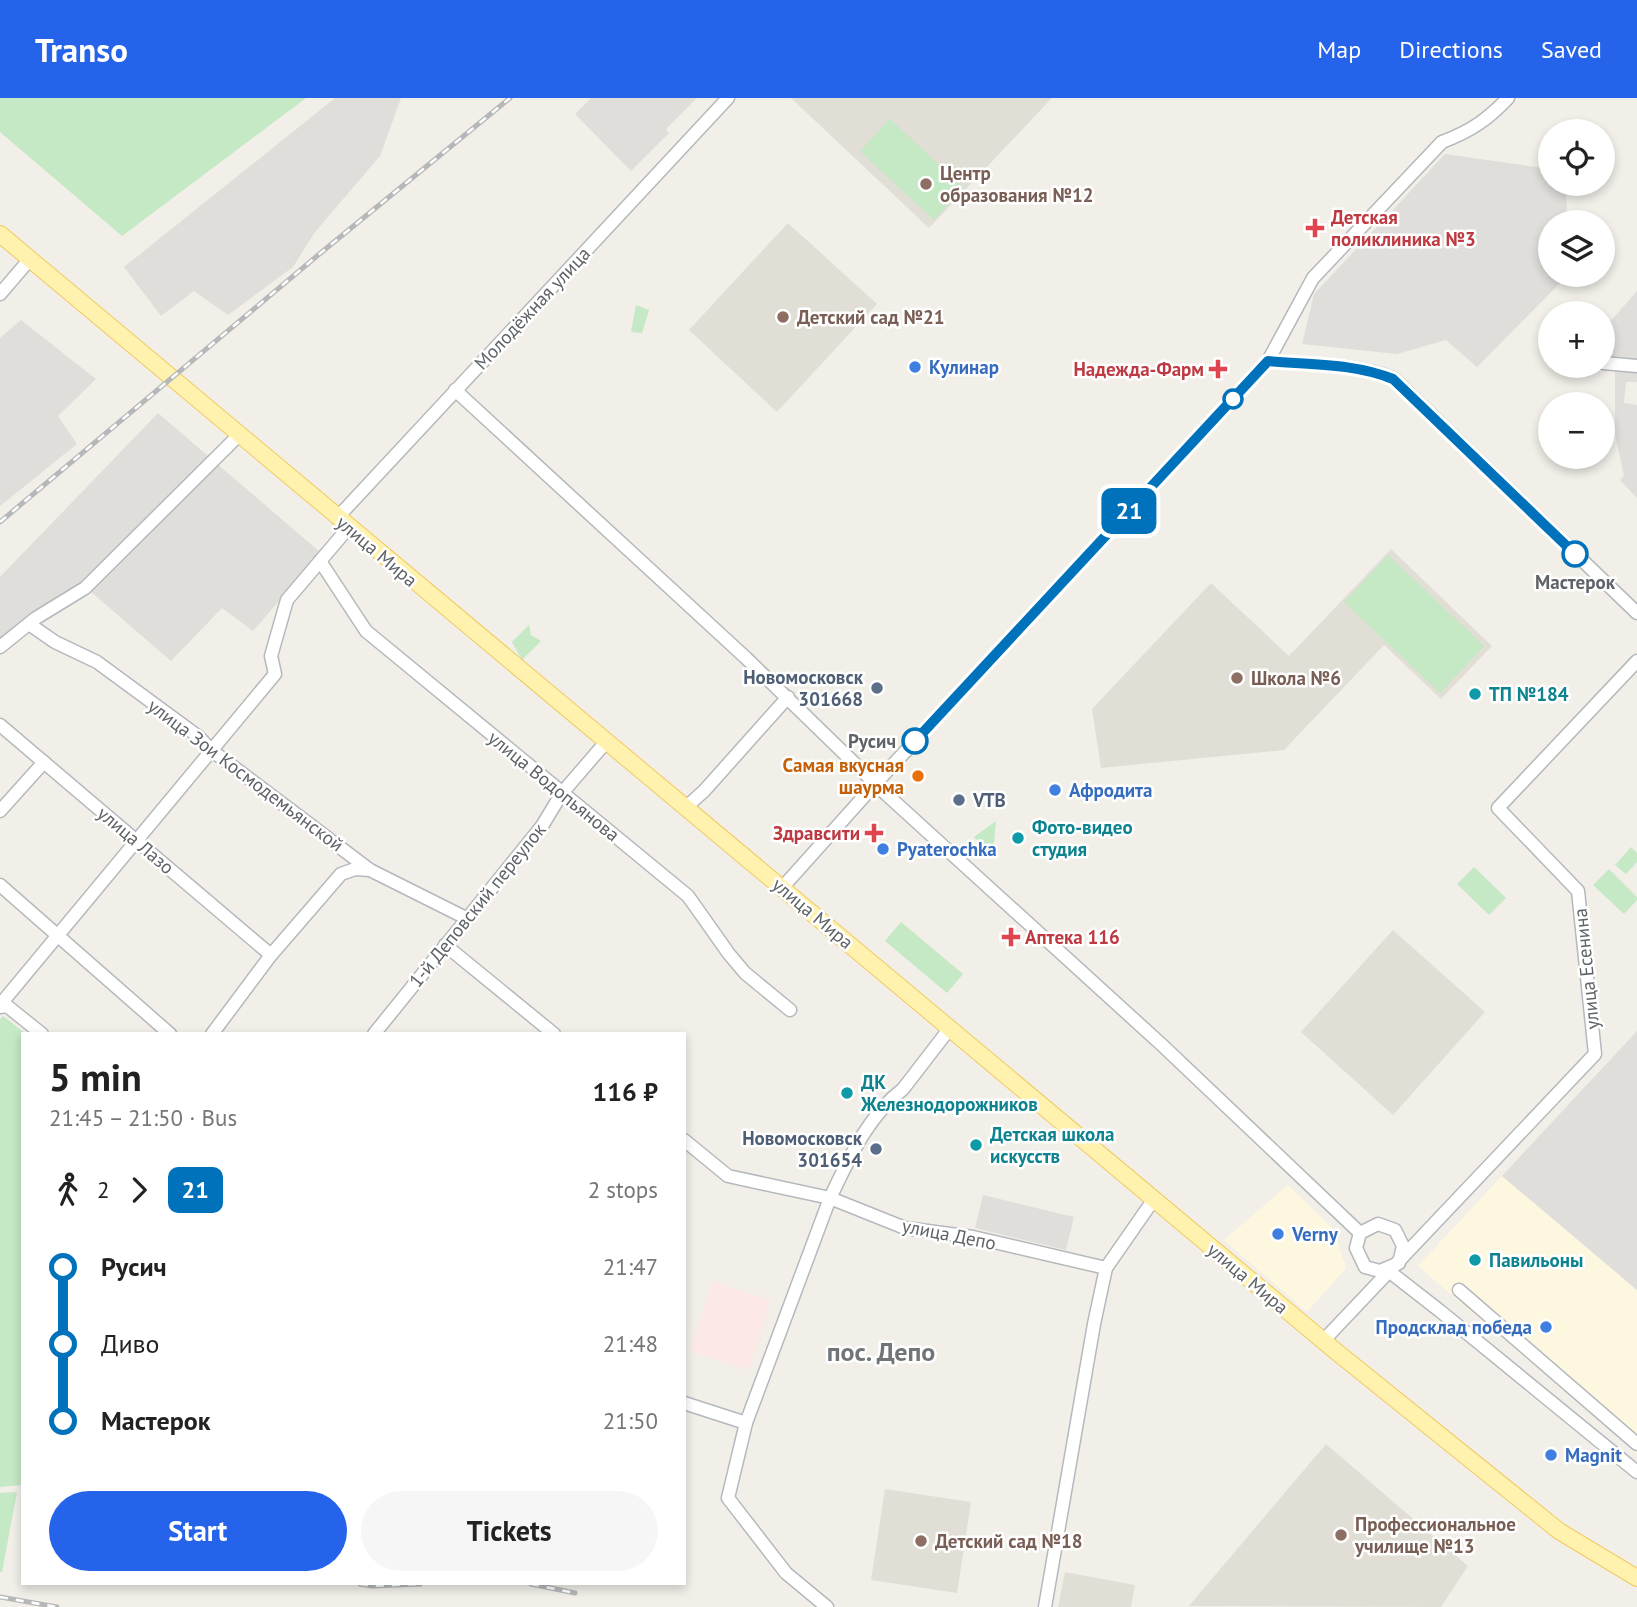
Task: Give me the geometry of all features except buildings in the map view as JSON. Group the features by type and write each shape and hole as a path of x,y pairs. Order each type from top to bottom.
{"main road":[{"name":"улица Мира","path":"0,234 1323,1341 1559,1531 1637,1578"}],"street":[{"name":"Молодёжная улица","path":"211,750 275,674 271,656 287,600 320,561 343,523 455,390 728,98"},
{"path":"782,888 1268,361 1313,278 1442,142 1469,131 1492,115 1508,98"},
{"path":"0,294 30,259"},
{"path":"1268,361 1353,367 1374,371 1393,379 1637,612"},
{"path":"1615,364 1637,366"},
{"path":"455,390 1171,1054 1360,1233"},
{"path":"0,647 29,624 85,588 239,435"},
{"name":"улица Водопьянова","path":"320,561 366,631 688,896 745,973 790,1010"},
{"name":"улица Зои Космодемьянской","path":"29,624 55,642 97,662 199,737 211,750 370,870 467,918"},
{"name":"улица Есенина","path":"1323,1341 1595,1054 1578,891 1498,808 1637,661"},
{"path":"685,808 704,791 788,698"},
{"name":"улица Лазо","path":"0,725 271,956"},
{"name":"1-й Деповский переулок","path":"376,1032 542,826 562,793 606,742"},
{"path":"0,1006 211,750"},
{"path":"0,811 44,762"},
{"path":"214,1032 271,956 341,874 355,869 370,870"},
{"path":"0,885 168,1032"},
{"path":"445,945 552,1032"},
{"path":"0,1006 8,1006 39,1032"},
{"path":"827,1607 786,1573 728,1498 746,1423 830,1198 859,1137 903,1089 950,1028"},
{"path":"686,1142 728,1176 830,1198"},
{"name":"улица Депо","path":"830,1198 905,1228 974,1237 1107,1268"},
{"path":"1045,1607 1094,1324 1107,1268 1154,1199"},
{"path":"1363,1299 1368,1281 1356,1248 1360,1233 1378,1224 1408,1238 1421,1239"},
{"path":"1394,1267 1403,1246 1395,1230"},
{"path":"1365,1267 1380,1271 1394,1267"},
{"path":"1394,1267 1440,1311 1637,1472"},
{"path":"1459,1290 1637,1444"},
{"path":"686,1404 746,1423"}],"shaded area":[{"path":"335,98 401,98 380,156 315,232 293,267 228,315 194,291 161,316 124,267"},
{"path":"591,98 697,98 666,129 669,133 631,171 575,114"},
{"name":"Центр образования №12","path":"791,98 1052,98 929,228"},
{"path":"1445,154 1538,167 1538,196 1566,196 1567,210 1538,210 1538,287 1556,287 1542,301 1538,301 1538,305 1477,367 1446,340 1397,354 1302,344 1314,294"},
{"name":"Детский сад №21","path":"788,223 877,304 777,412 689,330"},
{"path":"1637,291 1637,382 1626,382 1624,403 1637,405 1637,498 1620,480 1624,476 1615,434 1615,316"},
{"path":"21,320 96,379 58,416 77,444 0,506 0,338"},
{"path":"158,413 321,553 253,631 222,608 171,661 90,591 0,647 0,577"},
{"name":"Школа №6","path":"1391,549 1492,646 1441,699 1384,645 1284,750 1101,768 1092,709 1211,583 1289,656"},
{"path":"1393,930 1485,1012 1393,1115 1301,1032"},
{"path":"1637,1031 1637,1290 1502,1176"},
{"path":"1502,1176 1637,1290 1637,1454 1418,1266"},
{"path":"1288,1185 1334,1230 1346,1268 1307,1312 1224,1240"},
{"path":"983,1195 1074,1217 1066,1250 975,1228"},
{"path":"712,1281 771,1300 749,1370 690,1351"},
{"name":"Профессиональное училище №13","path":"1326,1444 1468,1566 1441,1607 1189,1606"},
{"name":"Детский сад №18","path":"885,1489 971,1502 957,1593 871,1580"},
{"path":"1065,1572 1135,1585 1131,1607 1058,1607"}],"green space":[{"path":"0,98 306,98 122,236 0,132"},
{"path":"890,119 964,188 934,220 860,151"},
{"path":"636,305 649,310 642,333 631,332"},
{"path":"1388,555 1484,646 1440,693 1344,602"},
{"path":"529,625 531,635 541,641 522,660 512,642"},
{"path":"996,821 993,855 974,837"},
{"path":"1631,847 1637,853 1637,862 1626,874 1615,865"},
{"path":"1474,867 1506,898 1489,915 1457,884"},
{"path":"1609,869 1637,897 1624,914 1593,885"},
{"path":"901,922 963,974 947,993 885,941"},
{"path":"3,1016 23,1032 21,1032 21,1485 0,1487 0,1019"},
{"path":"17,1492 2,1572 0,1572 0,1493"}],"railway":[{"path":"0,522 510,98"},
{"path":"366,1585 396,1585"},
{"path":"536,1585 575,1593"},
{"path":"0,1597 57,1607"}],"bus line":[{"name":"21","path":"915,741 1268,361 1353,367 1374,371 1393,379 1575,554"}],"place":[{"name":"Центр образования №12","path":"926,184"},
{"name":"Детская поликлиника №3","path":"1315,228"},
{"name":"Детский сад №21","path":"783,317"},
{"name":"Кулинар","path":"915,367"},
{"name":"Надежда-Фарм","path":"1218,369"},
{"name":"Мастерок","path":"1575,554"},
{"name":"Школа №6","path":"1237,678"},
{"name":"Новомосковск 301668","path":"877,688"},
{"name":"ТП №184","path":"1475,694"},
{"name":"Русич","path":"915,741"},
{"name":"Самая вкусная шаурма","path":"918,776"},
{"name":"Афродита","path":"1055,790"},
{"name":"VTB","path":"959,800"},
{"name":"Здравсити","path":"874,833"},
{"name":"Фото-видео студия","path":"1018,838"},
{"name":"Pyaterochka","path":"883,849"},
{"name":"Аптека 116","path":"1011,937"},
{"name":"ДК Железнодорожников","path":"847,1093"},
{"name":"Детская школа искусств","path":"976,1145"},
{"name":"Новомосковск 301654","path":"876,1149"},
{"name":"Verny","path":"1278,1234"},
{"name":"Павильоны","path":"1475,1260"},
{"name":"Продсклад победа","path":"1546,1327"},
{"name":"Magnit","path":"1551,1455"},
{"name":"Профессиональное училище №13","path":"1341,1535"},
{"name":"Детский сад №18","path":"921,1541"}],"district":[{"name":"пос. Депо","path":"881,1352"}]}
